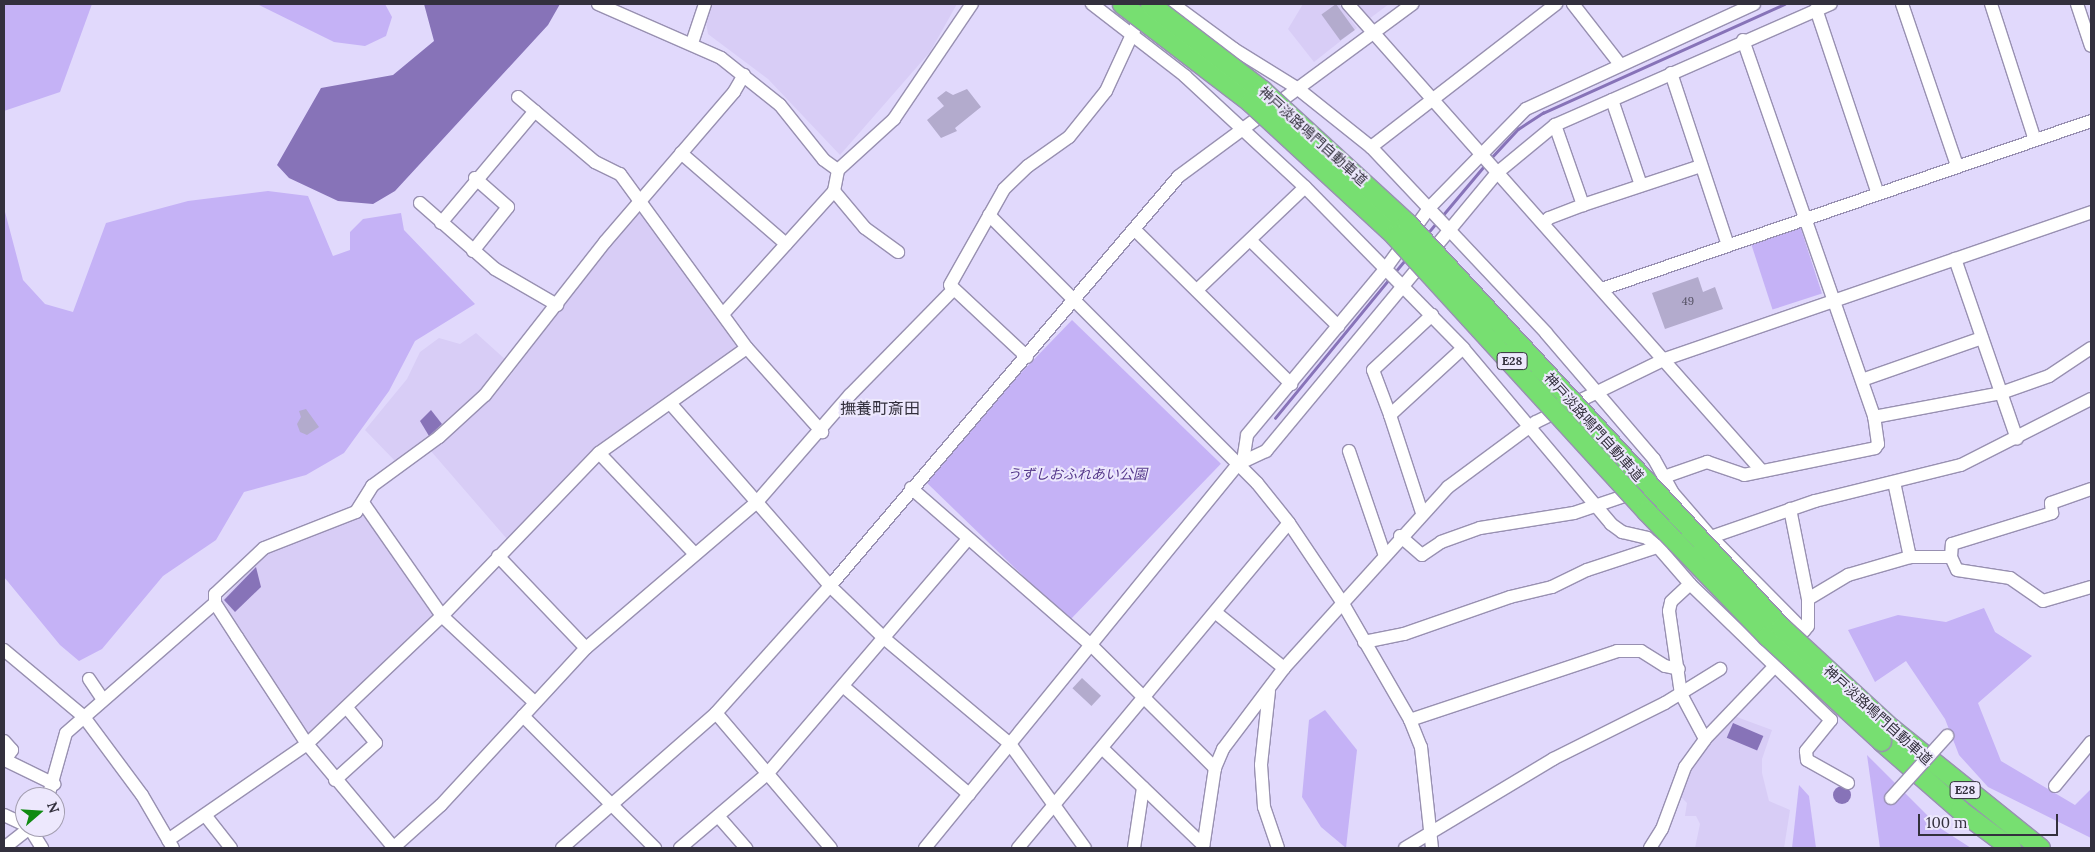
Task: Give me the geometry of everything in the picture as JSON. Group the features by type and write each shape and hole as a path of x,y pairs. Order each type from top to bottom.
{"highway":[{"name":"神戸淡路鳴門自動車道","path":"1122,4 1250,102 1387,229 1453,296 1646,511 1767,636 1886,735 2040,848"},
{"name":"神戸淡路鳴門自動車道","path":"1152,4 1262,90 1400,216 1774,620 1960,810 2011,848"}],"street":[{"path":"598,4 621,17 692,43 744,75 780,105 824,160 838,170"},
{"path":"692,43 705,4"},
{"path":"723,314 834,191 838,170 894,119 972,4"},
{"path":"1092,4 1132,33 1185,76 1241,131 1305,187 1394,275 1463,348 1597,506 1622,532 1647,538 1658,547 1690,584 1831,720 1806,751 1807,760 1848,783"},
{"path":"1027,357 953,290 950,285 1004,190 1028,166 1069,137 1106,91 1132,33 1152,4"},
{"path":"1174,4 1234,49 1297,88 1371,147 1440,218 1654,459 1665,479 1708,534 1804,631 1808,599 1790,509"},
{"path":"1348,4 1371,34 1431,102 1488,161 1602,288 1760,470"},
{"path":"562,848 716,713 830,586 911,488 1027,357 1073,298 1179,176 1412,4"},
{"path":"1371,147 1556,4"},
{"path":"1573,4 1619,63"},
{"path":"1241,462 1266,451 1394,275 1488,161 1526,109 1729,8 1754,4"},
{"path":"925,848 1241,462 1247,435 1338,326 1394,275 1488,161 1554,126 1743,40 1831,4"},
{"path":"1902,4 1957,166"},
{"path":"1991,4 2035,140"},
{"path":"2077,4 2088,28 2091,46"},
{"path":"1816,9 1878,194"},
{"path":"1400,536 1422,555 1441,542 1480,528 1574,513 1597,506 1707,462 1744,475 1760,470 1874,448 1878,444 1874,417 1862,380 1833,302 1743,40"},
{"path":"1671,73 1728,245"},
{"path":"744,75 640,201 485,395 440,437 372,486 364,504 351,514 264,548 215,594 215,603 307,744 393,848 441,805 523,716 533,701 586,648 756,503 822,432 850,395 953,290"},
{"path":"518,96 595,162 620,174 747,348 822,432"},
{"path":"1612,100 1641,185"},
{"path":"441,223 475,178 535,111"},
{"path":"1602,288 2091,121"},
{"path":"1554,126 1583,205"},
{"path":"681,153 786,244"},
{"path":"1544,224 1549,218 1583,205 1701,166"},
{"path":"473,251 508,207 475,178"},
{"path":"1196,290 1251,241 1305,187"},
{"path":"834,191 865,228 898,252"},
{"path":"420,203 473,251 557,305"},
{"path":"1203,847 1215,768 1223,749 1284,668 1384,553 1448,487 1531,426 1594,392 1665,359 2091,212"},
{"path":"989,215 1241,462 1289,523 1342,602 1410,720 1421,747 1432,848"},
{"path":"1134,229 1291,384"},
{"path":"1251,241 1338,326"},
{"path":"1955,259 2017,439"},
{"path":"1422,513 1373,370 1432,315"},
{"path":"1862,380 1982,338"},
{"path":"4,650 84,716 142,795 171,844 205,815 307,744 347,708 442,616 599,453 747,348"},
{"path":"1390,415 1463,348"},
{"path":"1874,417 2001,393 2049,376 2091,348"},
{"path":"1364,642 1404,634 1510,597 1552,587 1587,570 1658,547 1790,509 1960,465 2017,439 2091,399"},
{"path":"670,403 830,586 885,639 1010,744 1054,802 1085,848"},
{"path":"1348,450 1384,553"},
{"path":"599,453 695,554"},
{"path":"1894,482 1910,557"},
{"path":"911,488 1091,645 1215,768"},
{"path":"2091,489 2051,503 2052,513 1952,544 1951,557 1957,570 2010,578 2042,601 2091,587"},
{"path":"364,504 442,616 533,701"},
{"path":"1018,848 1054,802 1103,749 1145,699 1289,523"},
{"path":"680,848 768,773 844,687 968,539"},
{"path":"498,556 586,648"},
{"path":"1808,599 1848,575 1910,557 1951,557"},
{"path":"1690,584 1671,602 1669,611 1679,668 1681,694 1705,739"},
{"path":"53,787 66,733 215,603"},
{"path":"1215,612 1284,668"},
{"path":"1410,720 1618,651 1642,651 1665,666 1679,668"},
{"path":"1650,848 1662,829 1685,767 1705,739 1774,667"},
{"path":"1406,848 1553,759 1681,694 1720,669"},
{"path":"89,679 103,700"},
{"path":"844,687 969,794"},
{"path":"1269,690 1261,765 1264,807 1278,848"},
{"path":"335,780 376,743 347,708"},
{"path":"716,713 831,848"},
{"path":"523,716 614,803 655,848"},
{"path":"1892,798 1947,736"},
{"path":"4,741 12,750 4,760 54,784"},
{"path":"2055,786 2091,742"},
{"path":"1103,749 1203,847"},
{"path":"1134,848 1143,788"},
{"path":"205,815 231,848"},
{"path":"718,816 746,848"},
{"path":"4,848 18,837"},
{"path":"36,837 42,848"}],"shaded area":[{"path":"424,4 560,4 548,25 395,191 373,204 338,201 289,178 277,165 321,88 393,75 434,41"},
{"path":"711,4 957,4 930,52 840,155 768,79 708,34 705,16"},
{"path":"1303,4 1339,4 1357,28 1314,62 1288,29"},
{"path":"1356,4 1389,4 1369,19"},
{"path":"640,210 739,350 591,451 507,539 430,450 507,380 585,275"},
{"path":"476,333 507,361 481,394 439,433 396,462 365,430 407,379 420,352 439,338 460,344"},
{"path":"431,410 442,424 429,436 420,421"},
{"path":"365,514 436,615 309,736 218,604 270,549"},
{"path":"256,567 261,587 235,612 224,600"},
{"path":"1734,716 1772,730 1762,759 1762,773 1769,801 1790,810 1784,848 1695,848 1700,824 1696,816 1685,816 1687,803 1678,794 1693,763"},
{"path":"1733,723 1763,736 1757,751 1727,738"},
{"path":"1842,786 1848,789 1851,795 1848,801 1842,804 1836,801 1833,795 1836,789"}],"green space":[{"path":"4,4 92,4 60,92 4,111"},
{"path":"257,4 385,4 392,17 386,36 365,46 334,42"},
{"path":"268,191 308,196 333,256 350,250 350,232 363,219 401,213 404,230 475,304 415,341 389,391 344,453 306,475 244,492 216,540 163,576 102,649 79,661 60,645 4,577 4,208 23,280 45,304 73,312 106,223 188,201"},
{"path":"1800,226 1822,294 1772,310 1751,242"},
{"name":"うずしおふれあい公園","path":"1072,320 1221,464 1069,621 921,477"},
{"path":"1984,608 1995,632 2032,656 1978,703 2001,761 2075,805 2091,789 2091,838 1988,787 1959,755 1945,719 1906,661 1875,682 1848,630 1898,615 1946,622"},
{"path":"1325,710 1357,750 1346,848 1321,827 1302,797 1309,720"},
{"path":"1867,755 1940,828 1971,848 1880,848"},
{"path":"1799,785 1809,796 1816,848 1792,848"}],"building":[{"path":"1336,4 1355,30 1340,40 1321,15"},
{"path":"967,89 981,107 955,128 957,131 941,138 927,120 944,106 937,98 946,91 953,95"},
{"path":"1698,277 1703,292 1715,287 1723,309 1665,329 1652,293"},
{"path":"306,409 319,427 307,435 300,432 297,424 301,417 299,411"},
{"path":"1082,678 1101,696 1091,706 1072,688"}],"waterway":[{"path":"1490,159 1518,129 1543,113 1784,4"},
{"path":"1442,216 1485,165"},
{"path":"1427,234 1437,222"},
{"path":"1395,272 1406,259"},
{"path":"1275,418 1390,278"}],"district":[{"name":"撫養町斎田","path":"880,408"}]}
